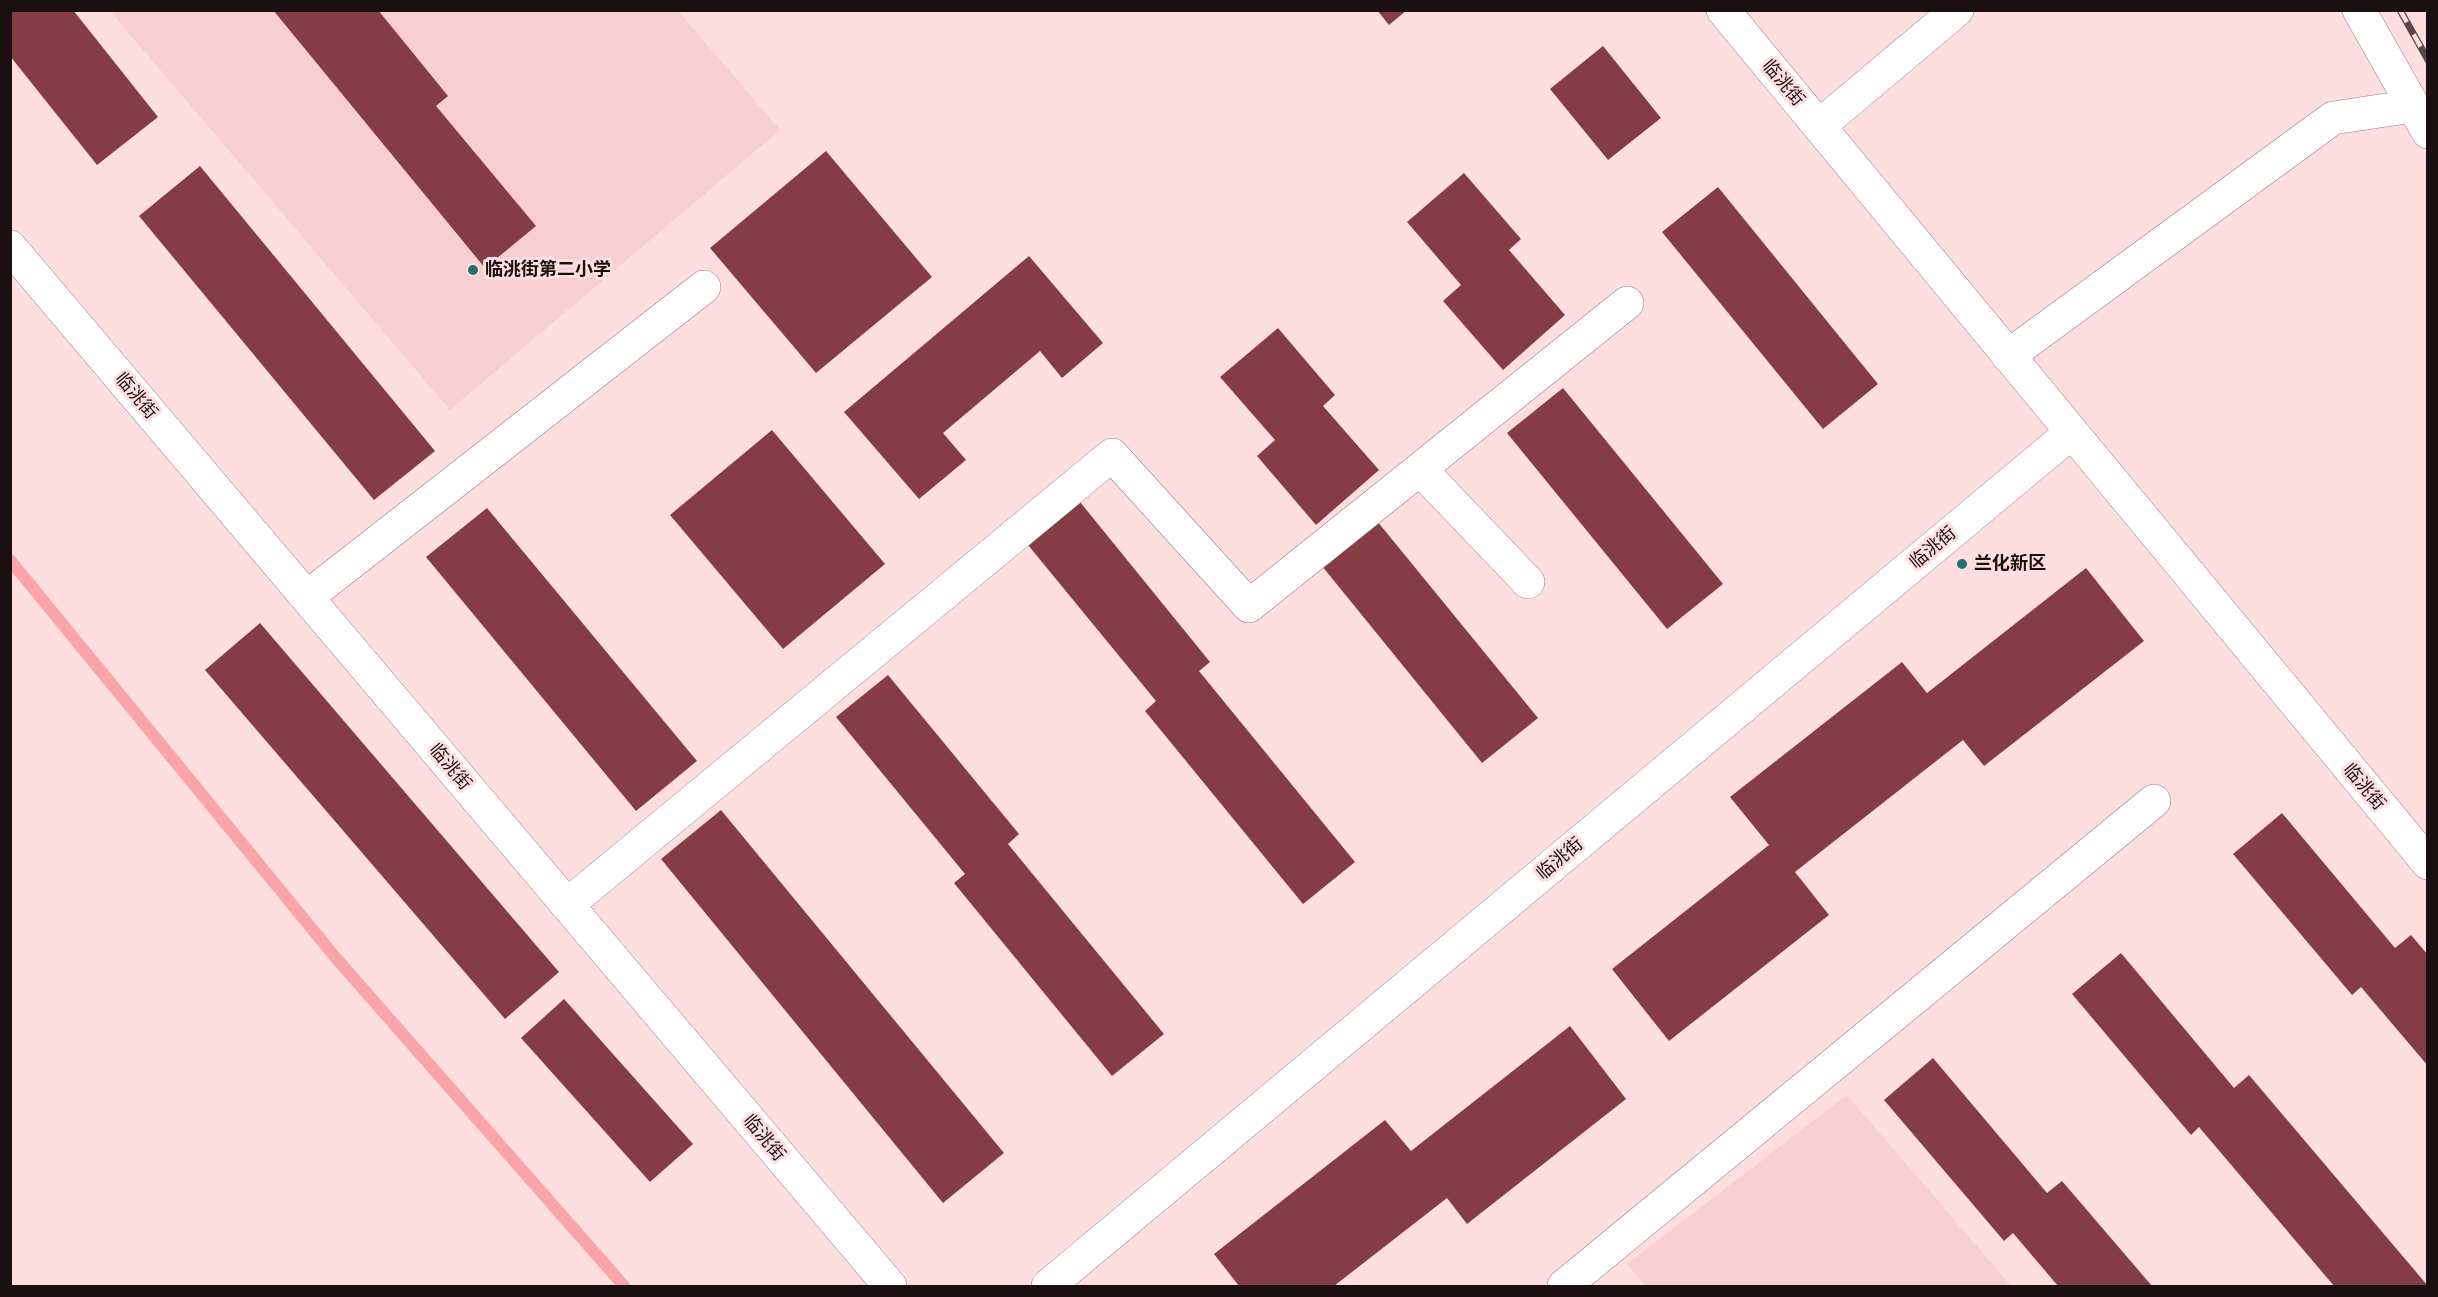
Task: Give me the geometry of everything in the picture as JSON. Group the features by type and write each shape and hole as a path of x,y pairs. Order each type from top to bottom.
{"street":[{"name":"临洮街","path":"1723,10 2427,864"},
{"path":"1819,126 1957,10"},
{"path":"2008,356 2334,118 2420,119 2359,10"},
{"name":"临洮街","path":"10,247 890,1287"},
{"path":"307,597 704,287"},
{"path":"567,905 1112,455 1249,606 1627,303"},
{"name":"临洮街","path":"1048,1287 2072,432"},
{"path":"1420,470 1528,582"},
{"path":"1564,1287 2154,801"}],"shaded area":[{"name":"临洮街第二小学","path":"110,11 678,11 780,130 450,410"},
{"path":"1847,1095 2011,1286 1645,1286 1627,1264"}],"building":[{"path":"10,10 73,10 158,117 97,165 10,56"},
{"path":"273,10 378,10 448,96 436,106 536,226 485,268"},
{"path":"1377,10 1407,10 1389,25"},
{"path":"1603,46 1661,118 1608,160 1550,89"},
{"path":"826,151 932,277 816,373 710,248"},
{"path":"200,166 435,451 374,500 139,216"},
{"path":"1464,173 1521,239 1509,250 1565,315 1503,370 1443,301 1461,285 1407,222"},
{"path":"1718,187 1878,384 1823,429 1662,232"},
{"path":"1029,256 1103,343 1062,378 1040,351 943,433 966,460 919,499 844,412"},
{"path":"1278,328 1335,395 1323,406 1379,470 1316,525 1257,456 1275,440 1220,377"},
{"path":"1563,388 1723,584 1667,629 1507,433"},
{"path":"772,430 885,564 783,649 670,515"},
{"path":"1080,502 1210,662 1199,671 1355,862 1303,904 1145,711 1156,701 1028,545"},
{"path":"487,508 697,761 636,811 426,557"},
{"path":"1377,521 1538,718 1482,763 1322,566"},
{"path":"2086,568 2144,641 1984,766 1963,740 1795,872 1829,915 1669,1041 1612,969 1769,845 1730,797 1902,662 1927,693"},
{"path":"260,623 559,972 505,1019 205,670"},
{"path":"888,675 1019,834 1008,844 1164,1034 1112,1076 954,883 965,874 836,717"},
{"path":"721,810 1004,1153 943,1203 661,859"},
{"path":"2282,813 2395,948 2411,935 2428,955 2428,1066 2361,987 2352,995 2233,854"},
{"path":"2121,953 2234,1088 2249,1075 2428,1286 2334,1286 2199,1127 2191,1135 2072,994"},
{"path":"564,999 693,1144 650,1182 521,1038"},
{"path":"1570,1026 1626,1099 1467,1224 1447,1198 1334,1286 1239,1286 1214,1254 1385,1120 1411,1151"},
{"path":"1933,1058 2047,1193 2062,1181 2152,1286 2058,1286 2013,1233 2004,1241 1884,1100"}],"waterway":[{"path":"10,560 335,957 624,1286"}],"railway":[{"path":"2400,10 2428,60"}],"place":[{"name":"临洮街第二小学","path":"473,270"},
{"name":"兰化新区","path":"1962,564"}]}
